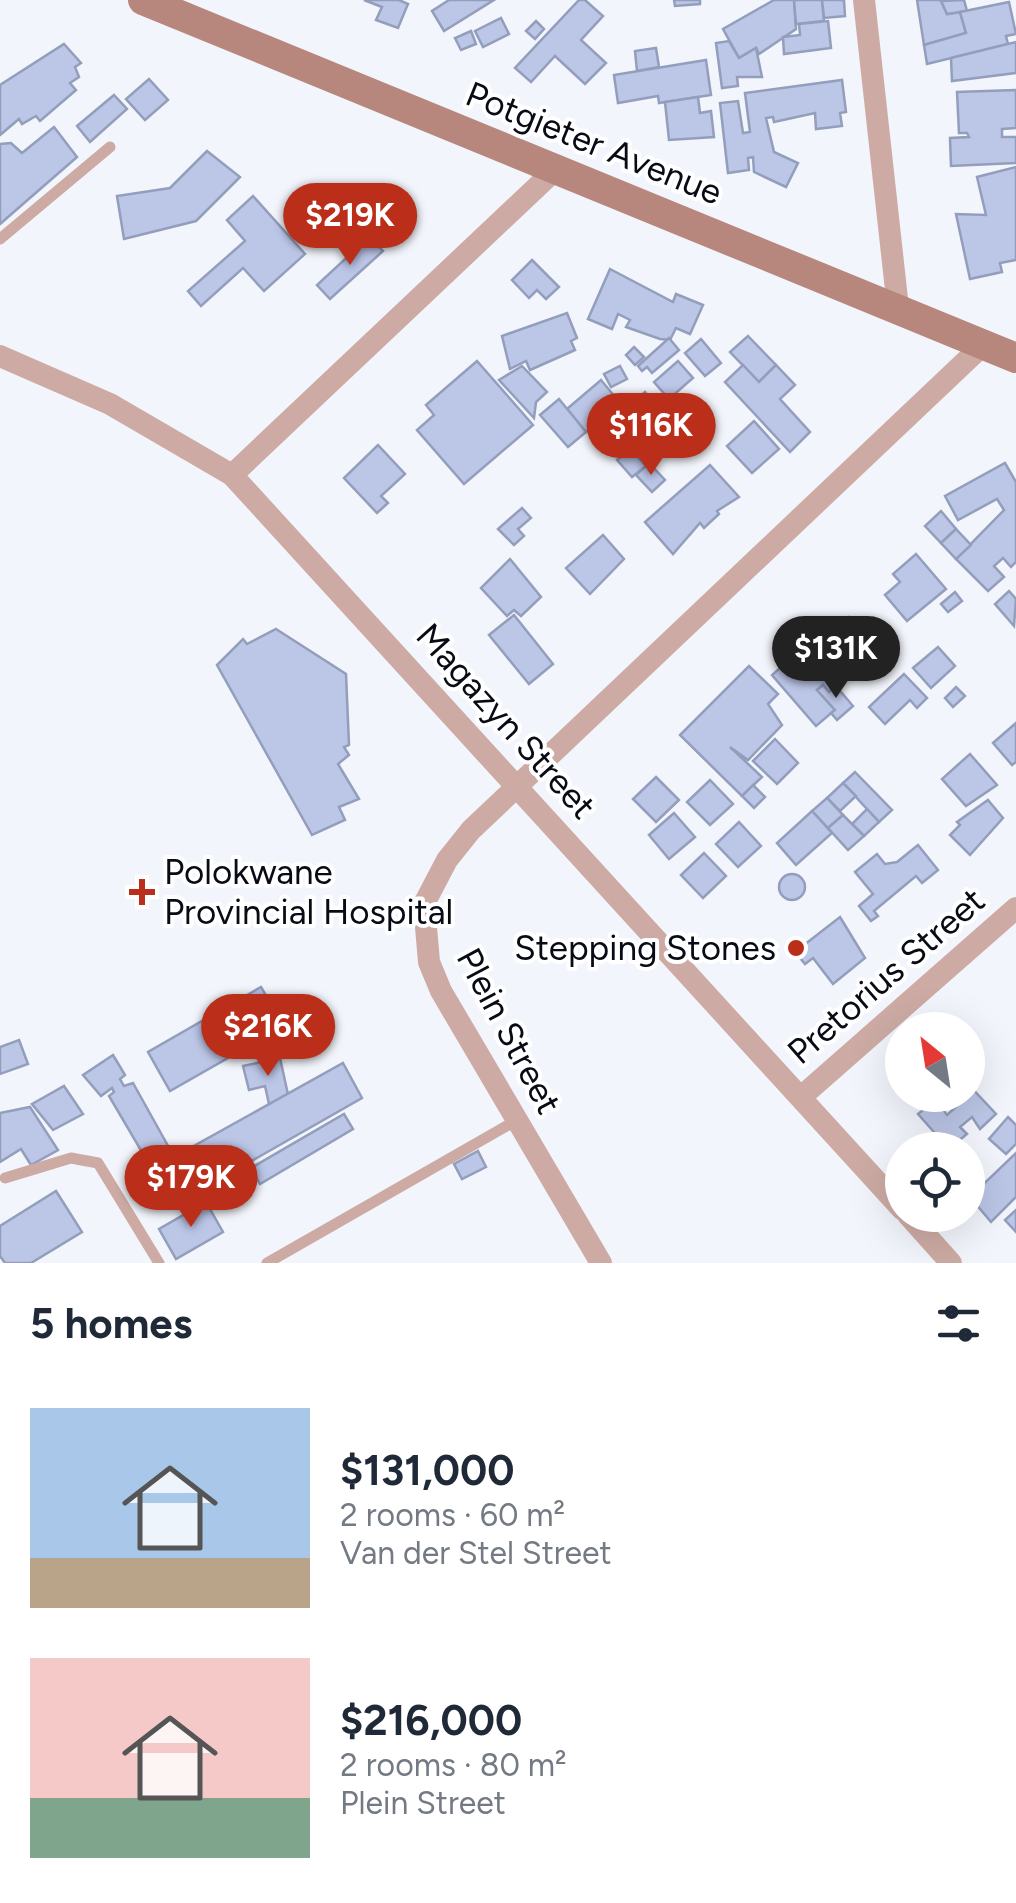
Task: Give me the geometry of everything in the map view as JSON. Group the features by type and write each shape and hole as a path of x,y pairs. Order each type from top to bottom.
{"street":[{"name":"Potgieter Avenue","path":"144,0 1016,358"},
{"path":"864,0 898,308"},
{"path":"232,475 557,168"},
{"name":"Plein Street","path":"601,1263 441,991 429,962 424,904 446,860 517,786 984,344"},
{"name":"Magazyn Street","path":"0,356 110,404 232,475 885,1190"},
{"name":"Pretorius Street","path":"802,1097 1016,908"},
{"path":"923,1232 951,1263"}],"lane":[{"path":"0,239 110,147"},
{"path":"267,1263 516,1120"},
{"path":"5,1178 71,1158 98,1164 159,1263"}],"building":[{"path":"364,0 399,0 408,4 398,28 376,20 382,7"},
{"path":"449,0 494,0 444,31 432,11"},
{"path":"579,0 585,0 603,16 581,40 606,63 585,84 555,56 531,82 515,68"},
{"path":"674,0 700,0 700,4 675,6"},
{"path":"774,0 794,0 796,29 759,54 756,48 739,58 723,29"},
{"path":"794,0 822,0 824,21 796,24"},
{"path":"822,0 844,0 845,16 824,18"},
{"path":"917,0 941,0 947,14 960,12 966,33 924,45"},
{"path":"964,0 967,11 947,14 941,1"},
{"path":"1009,2 1016,34 1006,36 1008,44 927,64 924,45 966,33 960,12"},
{"path":"501,18 509,34 483,47 475,31"},
{"path":"536,21 544,29 535,39 526,31"},
{"path":"828,21 831,48 784,54 783,37 800,35 799,24"},
{"path":"471,31 476,44 461,50 455,38"},
{"path":"729,41 739,58 756,48 762,77 737,77 738,86 722,88 716,43"},
{"path":"1016,42 1016,73 952,81 951,58"},
{"path":"64,44 81,63 75,67 79,77 70,83 76,90 40,121 36,116 22,124 19,119 0,135 0,85"},
{"path":"656,48 659,67 637,71 635,51"},
{"path":"706,60 711,95 659,103 658,96 618,103 614,75"},
{"path":"149,79 168,100 145,120 126,99"},
{"path":"842,80 846,112 840,113 842,126 816,129 815,113 774,122 773,117 766,118 774,152 798,163 786,187 754,172 753,157 748,158 749,170 728,173 720,103 738,101 743,133 750,132 745,93"},
{"path":"1016,90 1016,128 1002,129 1002,137 1016,137 1016,163 951,166 950,138 969,137 959,133 957,92"},
{"path":"114,95 127,109 90,142 77,126"},
{"path":"698,97 700,113 711,111 714,137 669,140 665,102"},
{"path":"54,127 77,157 0,224 0,144 11,143 22,153"},
{"path":"207,151 240,177 196,221 124,239 117,196 170,188"},
{"path":"1016,167 1016,260 1000,263 1002,272 970,279 956,214 986,215 977,177"},
{"path":"253,196 305,254 264,291 243,268 201,306 188,291 245,241 227,220"},
{"path":"369,237 383,251 330,299 317,285"},
{"path":"532,260 559,287 546,299 537,290 529,298 512,280"},
{"path":"610,269 673,302 676,294 703,305 690,334 676,328 670,340 660,339 626,327 630,320 618,314 612,329 588,319"},
{"path":"567,313 577,338 571,341 575,350 530,370 526,361 510,369 502,336"},
{"path":"748,336 776,365 759,382 730,352"},
{"path":"669,338 679,350 652,373 647,367 642,371 638,366"},
{"path":"701,339 721,363 705,376 685,353"},
{"path":"634,347 644,357 635,365 626,355"},
{"path":"477,361 533,425 464,484 417,430 434,415 426,405"},
{"path":"678,361 693,378 669,399 654,382"},
{"path":"743,365 759,382 776,365 795,385 780,399 810,432 790,452 725,382"},
{"path":"522,366 547,392 536,402 534,418 499,380"},
{"path":"620,366 627,379 611,387 604,374"},
{"path":"601,380 620,403 586,432 567,409"},
{"path":"645,392 655,404 645,412 636,400"},
{"path":"559,399 586,432 568,447 540,415"},
{"path":"636,400 650,418 636,429 622,411"},
{"path":"622,411 641,436 623,450 604,425"},
{"path":"754,421 779,449 752,473 727,446"},
{"path":"378,445 405,474 381,496 388,503 377,513 344,478"},
{"path":"631,449 646,466 632,477 617,460"},
{"path":"649,463 665,480 652,492 636,475"},
{"path":"1005,463 1016,482 1016,562 1011,567 1003,558 994,566 1004,577 988,591 956,559 1004,510 997,499 958,520 945,496"},
{"path":"710,465 739,497 717,511 719,514 704,528 700,523 673,554 645,522"},
{"path":"522,508 531,518 518,529 524,536 514,545 498,529"},
{"path":"941,511 956,529 941,543 925,526"},
{"path":"956,529 971,545 956,559 941,543"},
{"path":"603,535 624,559 590,594 566,568"},
{"path":"916,554 946,589 907,621 885,595 900,582 893,574"},
{"path":"510,559 541,597 521,616 514,610 507,616 481,588"},
{"path":"1009,591 1016,599 1014,626 995,604"},
{"path":"955,592 962,601 948,612 941,604"},
{"path":"514,615 553,664 529,684 489,635"},
{"path":"849,617 877,649 829,692 823,685 817,690 835,710 816,726 772,675 788,661 801,676 841,640 833,631"},
{"path":"276,629 346,674 349,745 344,747 349,755 338,764 359,799 339,807 345,820 312,835 217,665 243,639 247,644"},
{"path":"938,647 955,666 931,688 913,668"},
{"path":"749,666 778,694 768,704 782,725 748,760 730,747 762,777 742,796 680,735"},
{"path":"904,674 927,698 917,708 910,700 885,724 869,707"},
{"path":"823,685 829,692 836,686 853,706 837,720 831,713 835,710 817,690"},
{"path":"956,687 965,696 953,707 945,698"},
{"path":"1016,723 1016,762 1012,765 993,743"},
{"path":"775,739 798,763 777,784 753,761"},
{"path":"970,754 997,785 966,806 942,779"},
{"path":"855,772 892,810 879,822 843,783"},
{"path":"656,777 679,800 656,822 633,799"},
{"path":"710,780 733,804 710,825 687,802"},
{"path":"843,783 856,796 840,811 827,798"},
{"path":"753,785 765,797 754,808 742,796"},
{"path":"827,798 843,815 828,828 812,811"},
{"path":"988,800 1003,818 970,855 950,835 960,825 957,822"},
{"path":"867,809 879,822 864,836 852,824"},
{"path":"812,811 832,833 796,865 777,843"},
{"path":"674,813 695,837 669,859 649,835"},
{"path":"843,815 864,836 848,850 828,828"},
{"path":"739,822 761,846 738,867 716,844"},
{"path":"918,845 938,870 922,883 916,876 874,911 878,916 871,921 859,906 873,894 855,872 877,854 885,864 897,862"},
{"path":"704,853 726,876 703,898 681,875"},
{"path":"792,874 801,878 805,887 801,896 792,900 783,896 779,887 783,878"},
{"path":"840,917 865,958 833,984 813,958 805,964 795,952"},
{"path":"261,987 284,1026 170,1091 148,1052"},
{"path":"19,1040 28,1064 0,1074 0,1047"},
{"path":"113,1055 125,1075 120,1079 124,1086 133,1083 177,1162 156,1176 109,1096 114,1092 112,1088 101,1096 83,1075"},
{"path":"280,1058 289,1099 269,1104 265,1086 249,1090 243,1066"},
{"path":"343,1063 362,1098 213,1183 192,1147"},
{"path":"64,1086 83,1114 53,1130 32,1104"},
{"path":"985,1102 996,1114 980,1129 972,1117 960,1127 965,1132 934,1132 918,1114 985,1112"},
{"path":"30,1107 58,1150 31,1165 21,1149 0,1162 0,1113"},
{"path":"344,1114 353,1129 260,1184 251,1168"},
{"path":"1008,1117 1016,1125 1016,1144 1006,1154 989,1139"},
{"path":"478,1151 486,1167 462,1179 454,1164"},
{"path":"1016,1153 1016,1197 991,1222 985,1215 985,1183"},
{"path":"56,1191 82,1232 31,1263 5,1263 0,1256 0,1226"},
{"path":"206,1202 223,1232 176,1259 159,1229"},
{"path":"1016,1210 1016,1232 1005,1220"}],"place":[{"name":"Polokwane Provincial Hospital","path":"142,892"},
{"name":"Stepping Stones","path":"796,948"}]}
